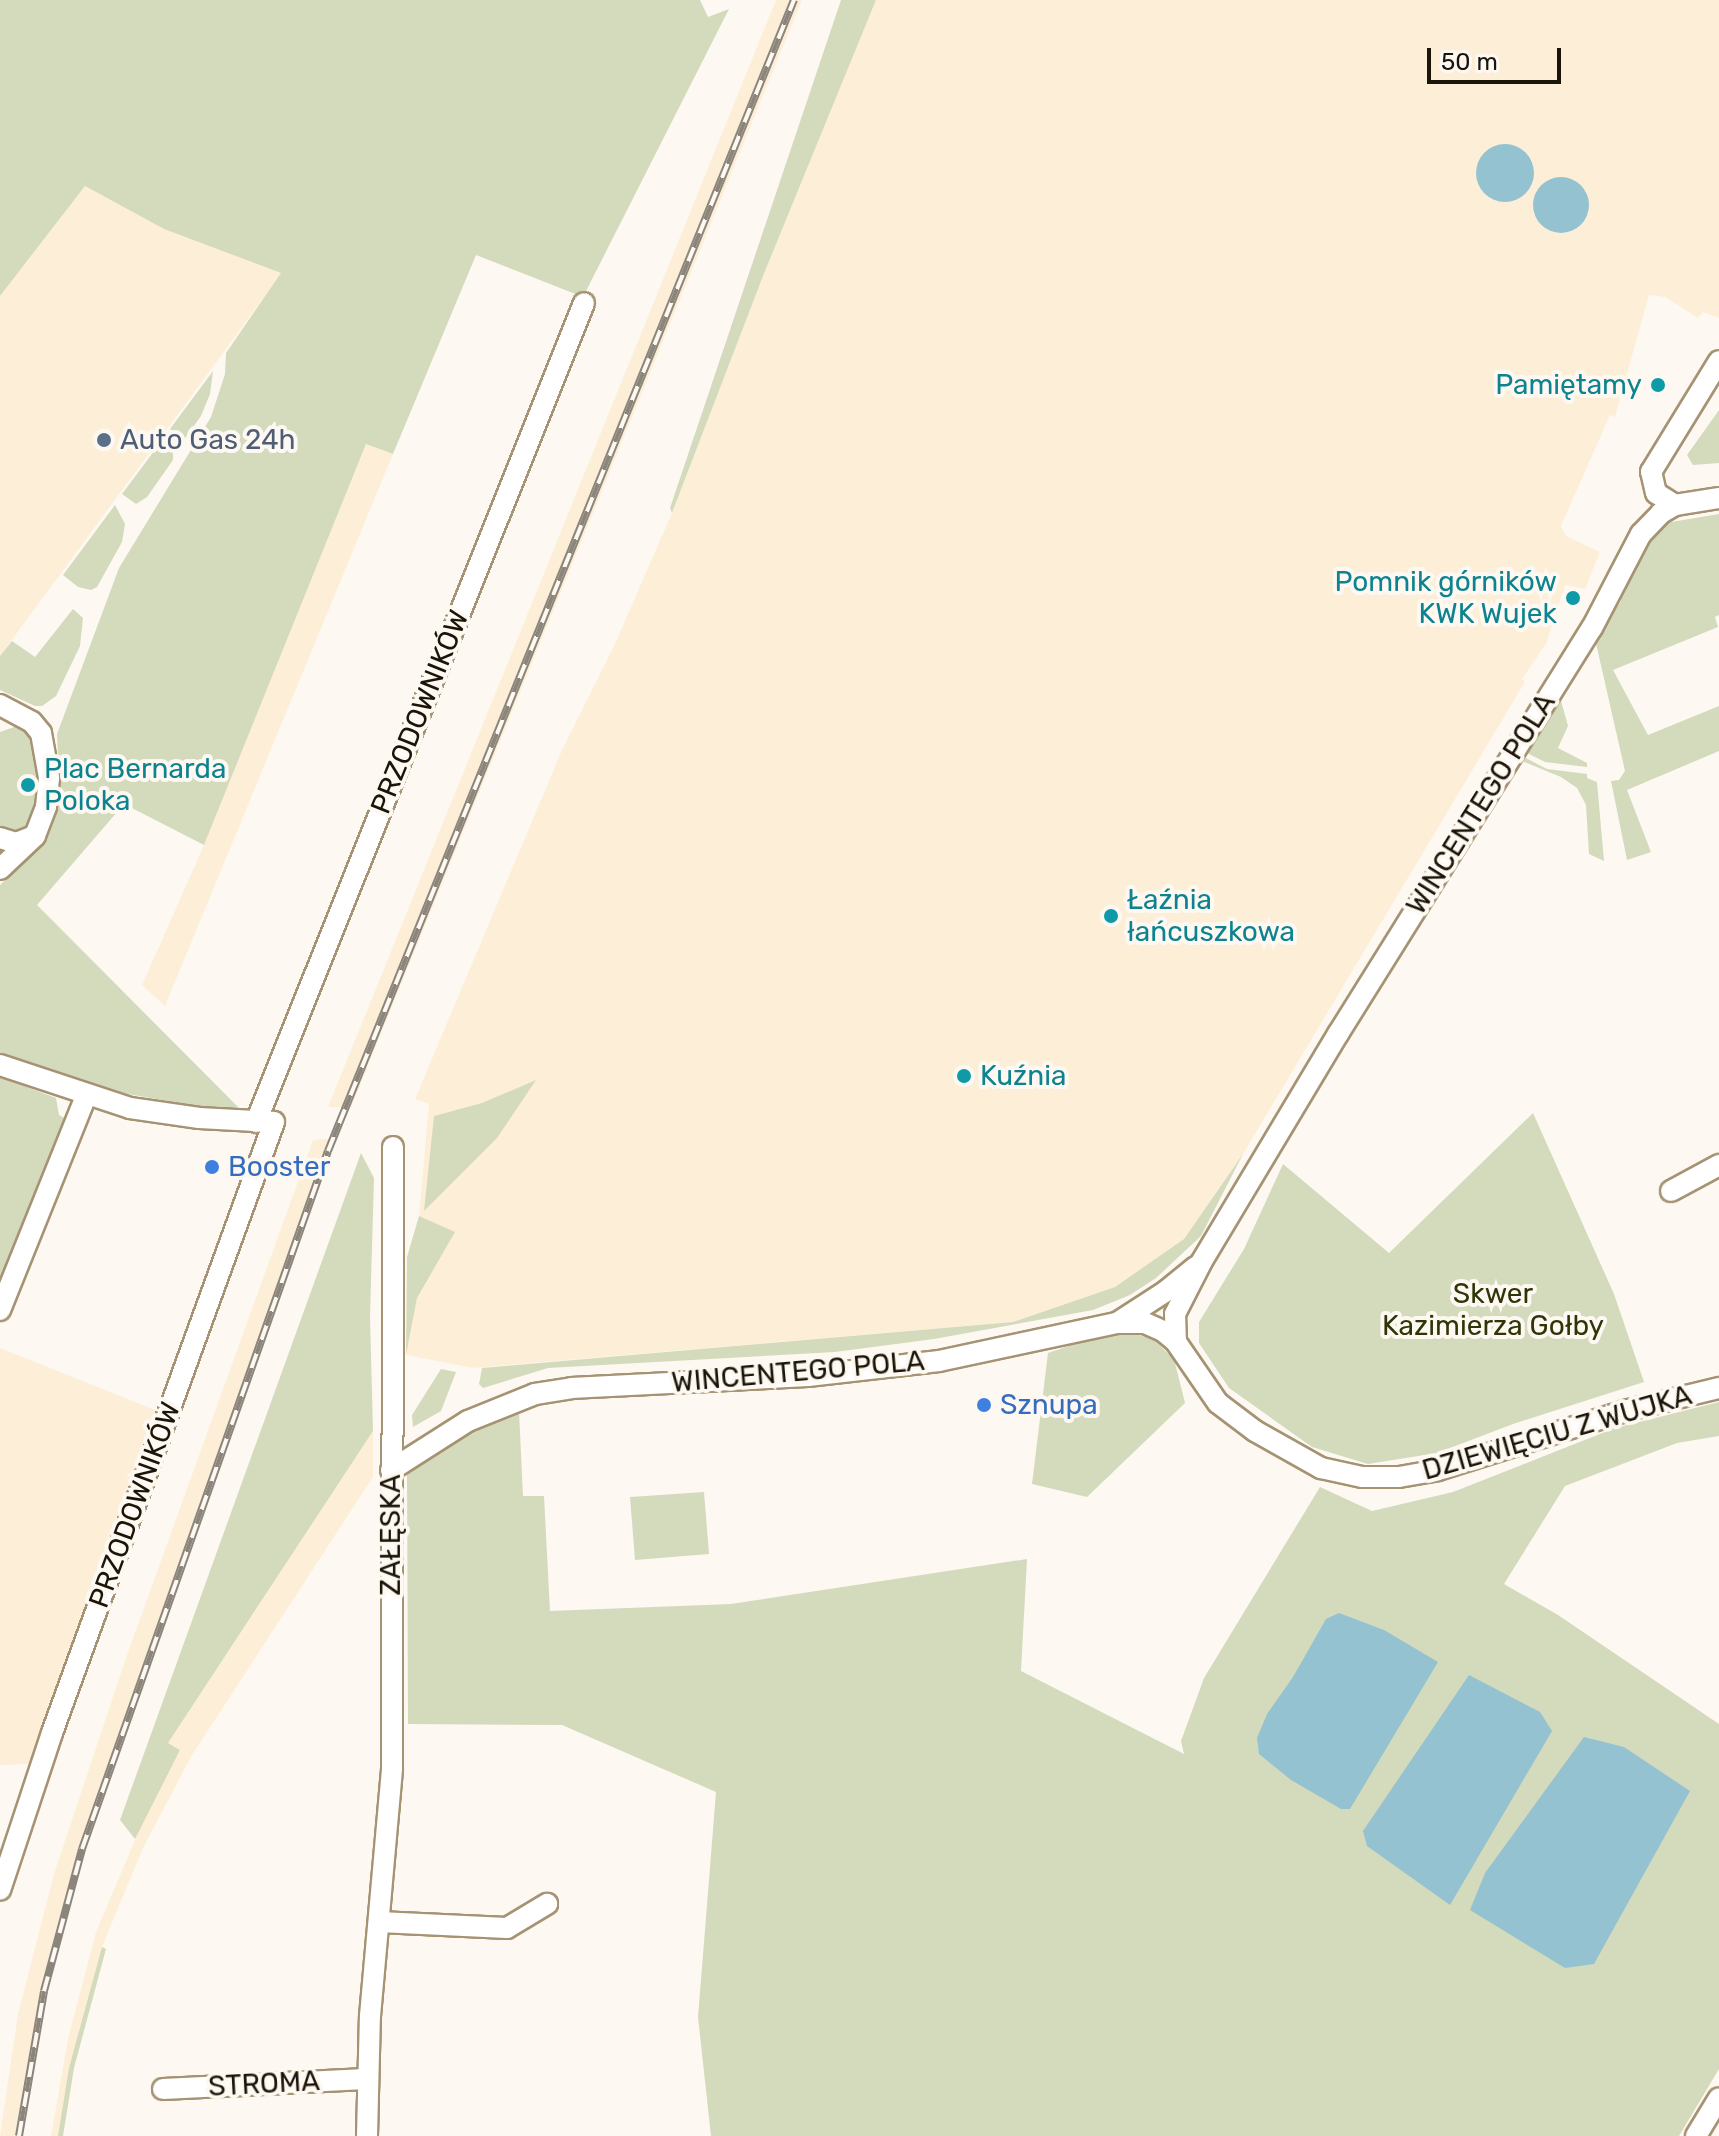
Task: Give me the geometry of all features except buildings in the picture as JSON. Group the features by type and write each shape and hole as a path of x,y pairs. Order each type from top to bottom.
{"street":[{"name":"PRZODOWNIKÓW","path":"0,1890 265,1122 584,303"},
{"path":"1719,361 1651,472 1656,493 1675,505 1719,498"},
{"name":"WINCENTEGO POLA","path":"1176,1342 1175,1314 1202,1261 1370,981 1592,628 1641,534 1661,513 1675,505"},
{"path":"0,705 32,722 46,749 49,778 46,807 35,836 0,869"},
{"path":"0,726 19,716"},
{"path":"0,838 16,843 35,836"},
{"path":"0,1065 86,1096 130,1108 265,1122"},
{"path":"0,1310 86,1096"},
{"name":"ZAŁĘSKA","path":"367,2136 366,2079 392,1768 393,1147"},
{"path":"1671,1191 1719,1165"},
{"name":"WINCENTEGO POLA","path":"391,1470 468,1421 535,1394 571,1388 884,1369 939,1361 1117,1323 1166,1291 1202,1261"},
{"name":"DZIEWIĘCIU Z WUJKA","path":"1117,1323 1145,1323 1176,1342 1207,1390 1228,1412 1302,1460 1338,1474 1362,1477 1399,1477 1438,1470 1628,1410 1719,1388"},
{"path":"379,1922 507,1928 547,1904"},
{"name":"STROMA","path":"163,2089 366,2079"},
{"path":"1696,2136 1719,2098"}],"shaded area":[{"path":"776,0 802,0 351,1107 328,1107"},
{"path":"876,0 1719,0 1719,318 1703,312 1698,318 1665,297 1649,295 1615,417 1610,415 1561,526 1566,536 1600,552 1585,589 1565,585 1546,644 1522,679 1525,682 1243,1154 1184,1239 1115,1287 1013,1322 473,1368 406,1355 417,1298 454,1233 419,1216 429,1104 415,1099 562,750 614,646 672,513 763,276"},
{"path":"85,186 164,229 282,273 0,656 0,296"},
{"path":"366,444 393,454 165,1006 142,985 204,845"},
{"path":"335,1138 92,1826 45,1998 23,2136 0,2136 18,2014 54,1874 128,1652 313,1140"},
{"path":"0,1348 163,1413 38,1756 28,1764 0,1765"},
{"path":"373,1431 373,1477 192,1755 143,1848 102,1947 58,2136 51,2136 68,2039 96,1932 143,1821 180,1750 168,1743"}],"green space":[{"path":"0,0 700,0 708,17 729,9 583,297 476,255 393,454 366,444 204,845 124,804 37,905 246,1115 94,1088 0,1053 0,885 35,852 53,824 59,783 57,734 119,568 211,417 225,374 226,353 281,273 164,229 85,186 0,296"},
{"path":"841,0 876,0 763,276 672,513 670,508"},
{"path":"213,371 210,394 201,416 183,441 180,440 170,429"},
{"path":"1719,410 1719,463 1693,465 1687,455"},
{"path":"163,439 173,448 173,460 147,497 136,504 122,494"},
{"path":"115,505 125,524 122,542 97,587 91,590 78,587 63,575"},
{"path":"1719,514 1719,615 1715,617 1718,627 1613,670 1648,735 1719,706 1719,751 1627,790 1651,852 1627,860 1611,781 1619,780 1625,771 1595,639 1621,601 1614,597 1642,546 1665,523"},
{"path":"73,609 83,618 80,646 56,696 42,706 35,706 0,690 0,656 12,641 35,657"},
{"path":"1560,697 1568,726 1558,748 1587,763 1587,767 1545,762 1523,751"},
{"path":"17,726 27,729 32,737 38,758 39,785 37,803 27,827 10,835 0,831 0,732"},
{"path":"1520,755 1547,769 1587,774 1587,778 1597,782 1604,861 1589,854 1586,805 1577,788 1561,777 1517,759"},
{"path":"0,1077 56,1098 59,1115 68,1120 0,1286"},
{"path":"536,1080 497,1138 424,1211 434,1116 482,1103"},
{"name":"Skwer Kazimierza Gołby","path":"1533,1113 1614,1294 1644,1382 1513,1424 1437,1453 1368,1464 1312,1447 1229,1388 1199,1343 1199,1322 1244,1249 1283,1164 1389,1253"},
{"path":"361,1153 374,1178 370,1317 373,1431 168,1743 180,1750 135,1839 120,1820"},
{"path":"1243,1154 1201,1236 1156,1278 1130,1295 1093,1310 934,1339 835,1352 548,1368 483,1388 479,1384 482,1368 1013,1322 1115,1287 1184,1239"},
{"path":"419,1216 455,1232 417,1298 406,1355 407,1257"},
{"path":"1118,1329 1153,1339 1174,1359 1185,1403 1087,1497 1032,1484 1048,1353"},
{"path":"441,1369 456,1372 441,1411 413,1427 412,1415"},
{"path":"1719,1402 1719,1436 1677,1443 1565,1486 1504,1584 1558,1615 1719,1724 1719,2069 1679,2136 711,2136 698,2017 716,1792 562,1725 408,1724 407,1474 465,1435 519,1411 523,1496 544,1496 550,1611 731,1604 1027,1559 1021,1671 1184,1754 1181,1741 1204,1678 1320,1487 1372,1511 1453,1492 1615,1428"},
{"path":"704,1492 709,1554 635,1560 630,1497"},
{"path":"102,1947 106,1949 74,2068 63,2136 58,2136 69,2068"}],"water":[{"path":"1505,144 1516,146 1525,153 1532,162 1532,184 1525,193 1516,200 1505,202 1494,200 1485,193 1478,184 1476,173 1478,162 1485,153 1494,146"},
{"path":"1561,177 1581,185 1589,205 1581,225 1561,233 1541,225 1533,205 1541,185"},
{"path":"1339,1613 1384,1630 1438,1662 1350,1809 1341,1809 1291,1780 1259,1754 1257,1738 1267,1714 1293,1677 1326,1619"},
{"path":"1469,1675 1540,1712 1552,1731 1450,1905 1367,1846 1363,1831"},
{"path":"1584,1737 1624,1747 1690,1791 1594,1964 1565,1968 1470,1910 1485,1873"}],"railway":[{"path":"19,2136 44,1991 82,1849 328,1151 794,0"}],"place":[{"name":"Pamiętamy","path":"1658,385"},
{"name":"Auto Gas 24h","path":"104,440"},
{"name":"Pomnik górników KWK Wujek","path":"1573,598"},
{"name":"Plac Bernarda Poloka","path":"28,785"},
{"name":"Łaźnia łańcuszkowa","path":"1111,916"},
{"name":"Kuźnia","path":"964,1076"},
{"name":"Booster","path":"212,1167"},
{"name":"Sznupa","path":"984,1405"}]}
